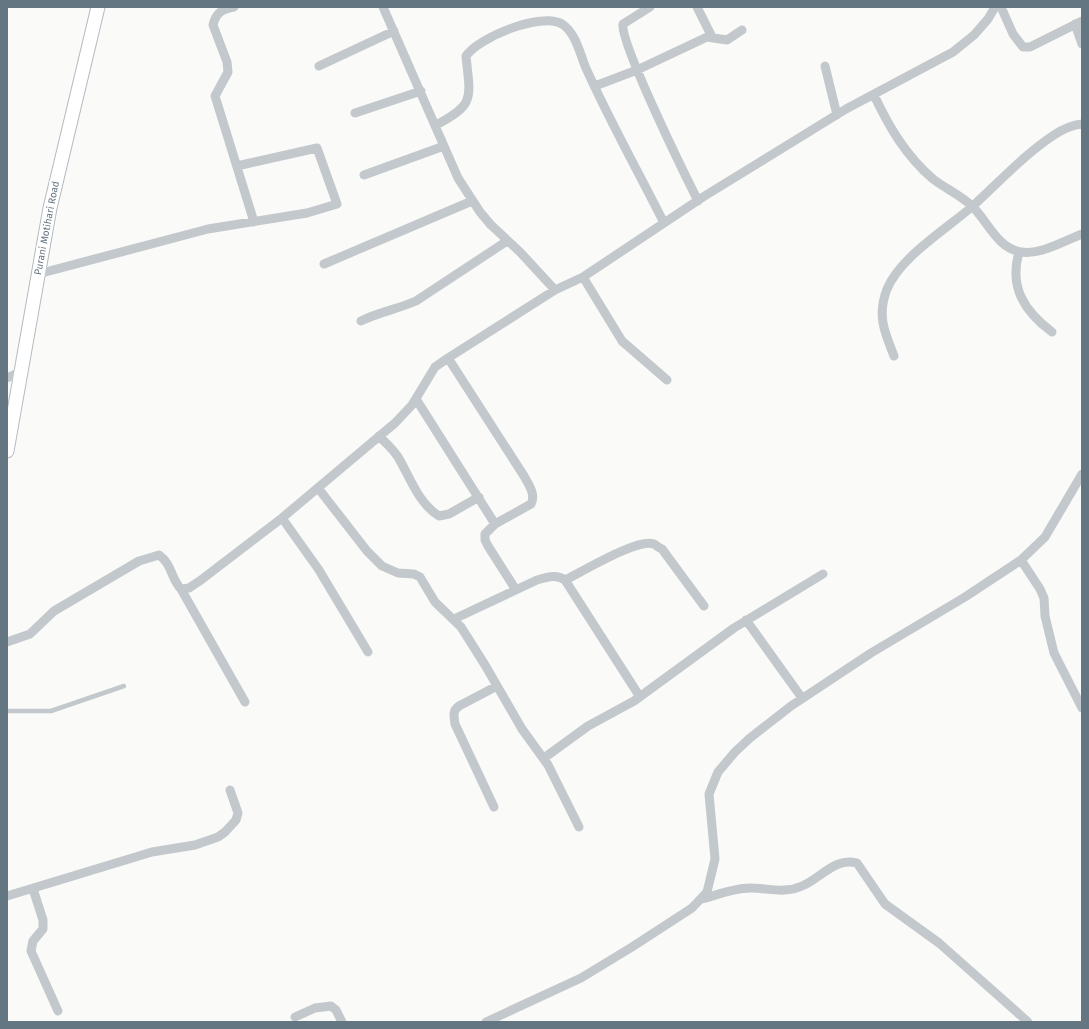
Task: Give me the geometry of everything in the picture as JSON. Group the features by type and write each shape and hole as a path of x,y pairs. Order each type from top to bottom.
{"main road":[{"name":"Purani Motihari Road","path":"7,452 38,274 61,158 98,7"}],"street":[{"path":"234,7 217,13 213,24 227,62 228,72 215,96 254,222"},
{"path":"383,7 458,178 472,201 491,225 555,290"},
{"path":"650,7 623,24 624,36 637,70 698,201"},
{"path":"697,7 712,37 717,40 727,40 742,30"},
{"path":"181,589 188,588 202,580 282,518 379,436 395,422 416,399 429,375 436,367 448,358 555,290 583,277 698,201 837,115 953,52 974,35 988,19 995,7"},
{"path":"1001,7 1013,34 1023,47 1030,46 1079,23 1082,44"},
{"path":"436,125 456,114 468,101 469,88 466,56 470,49 502,32 517,27 541,21 553,21 562,24 573,38 595,86 664,223"},
{"path":"319,66 394,32"},
{"path":"595,86 637,70 700,40 712,37"},
{"path":"825,66 837,115"},
{"path":"355,113 421,91"},
{"path":"874,95 895,135 915,162 934,180 972,206 998,239 1019,252 1029,253 1042,250 1082,234"},
{"path":"894,356 886,335 881,315 881,307 888,287 903,266 923,245 972,206 1045,141 1067,127 1082,124"},
{"path":"364,175 444,146"},
{"path":"38,274 208,229 307,213 337,204 317,148 237,166"},
{"path":"324,264 472,201"},
{"path":"361,321 382,311 400,307 416,300 507,241"},
{"path":"1019,252 1015,271 1016,281 1022,299 1028,310 1052,332"},
{"path":"583,277 622,341 667,380"},
{"path":"448,358 524,476 533,494 534,500 531,504 495,524 485,534 485,540 516,590"},
{"path":"7,378 22,371"},
{"path":"416,399 495,524"},
{"path":"379,436 398,457 412,485 434,513 443,516 479,497"},
{"path":"702,899 712,879 715,859 709,800 712,783 727,761 750,738 802,698 871,653 965,597 1021,560 1045,537 1082,474"},
{"path":"318,488 371,555 382,566 398,573 414,574 420,577 435,602 454,619 497,686 522,729 544,758 579,826"},
{"path":"282,518 319,570 368,652"},
{"path":"565,580 627,550 646,544 653,544 662,549 704,606"},
{"path":"7,642 30,634 54,611 139,561 159,555 166,560 169,565 175,583 181,589 245,702"},
{"path":"1021,560 1040,589 1044,598 1045,616 1054,653 1082,708"},
{"path":"544,758 588,726 640,697 746,620 823,574"},
{"path":"454,619 546,577 560,577 565,580 640,697"},
{"path":"746,620 802,698"},
{"path":"494,807 455,724 453,715 455,709 459,706 497,686"},
{"path":"7,896 152,852 195,845 218,837 226,832 236,820 238,813 230,790"},
{"path":"486,1022 581,978 673,921 702,899 750,888 786,891 802,886 843,861 857,863 885,904 939,943 1028,1022"},
{"path":"33,889 43,920 43,929 33,940 31,951 58,1011"},
{"path":"295,1017 315,1008 331,1006 336,1010 342,1022"}],"lane":[{"path":"7,711 51,711 124,686"}]}
